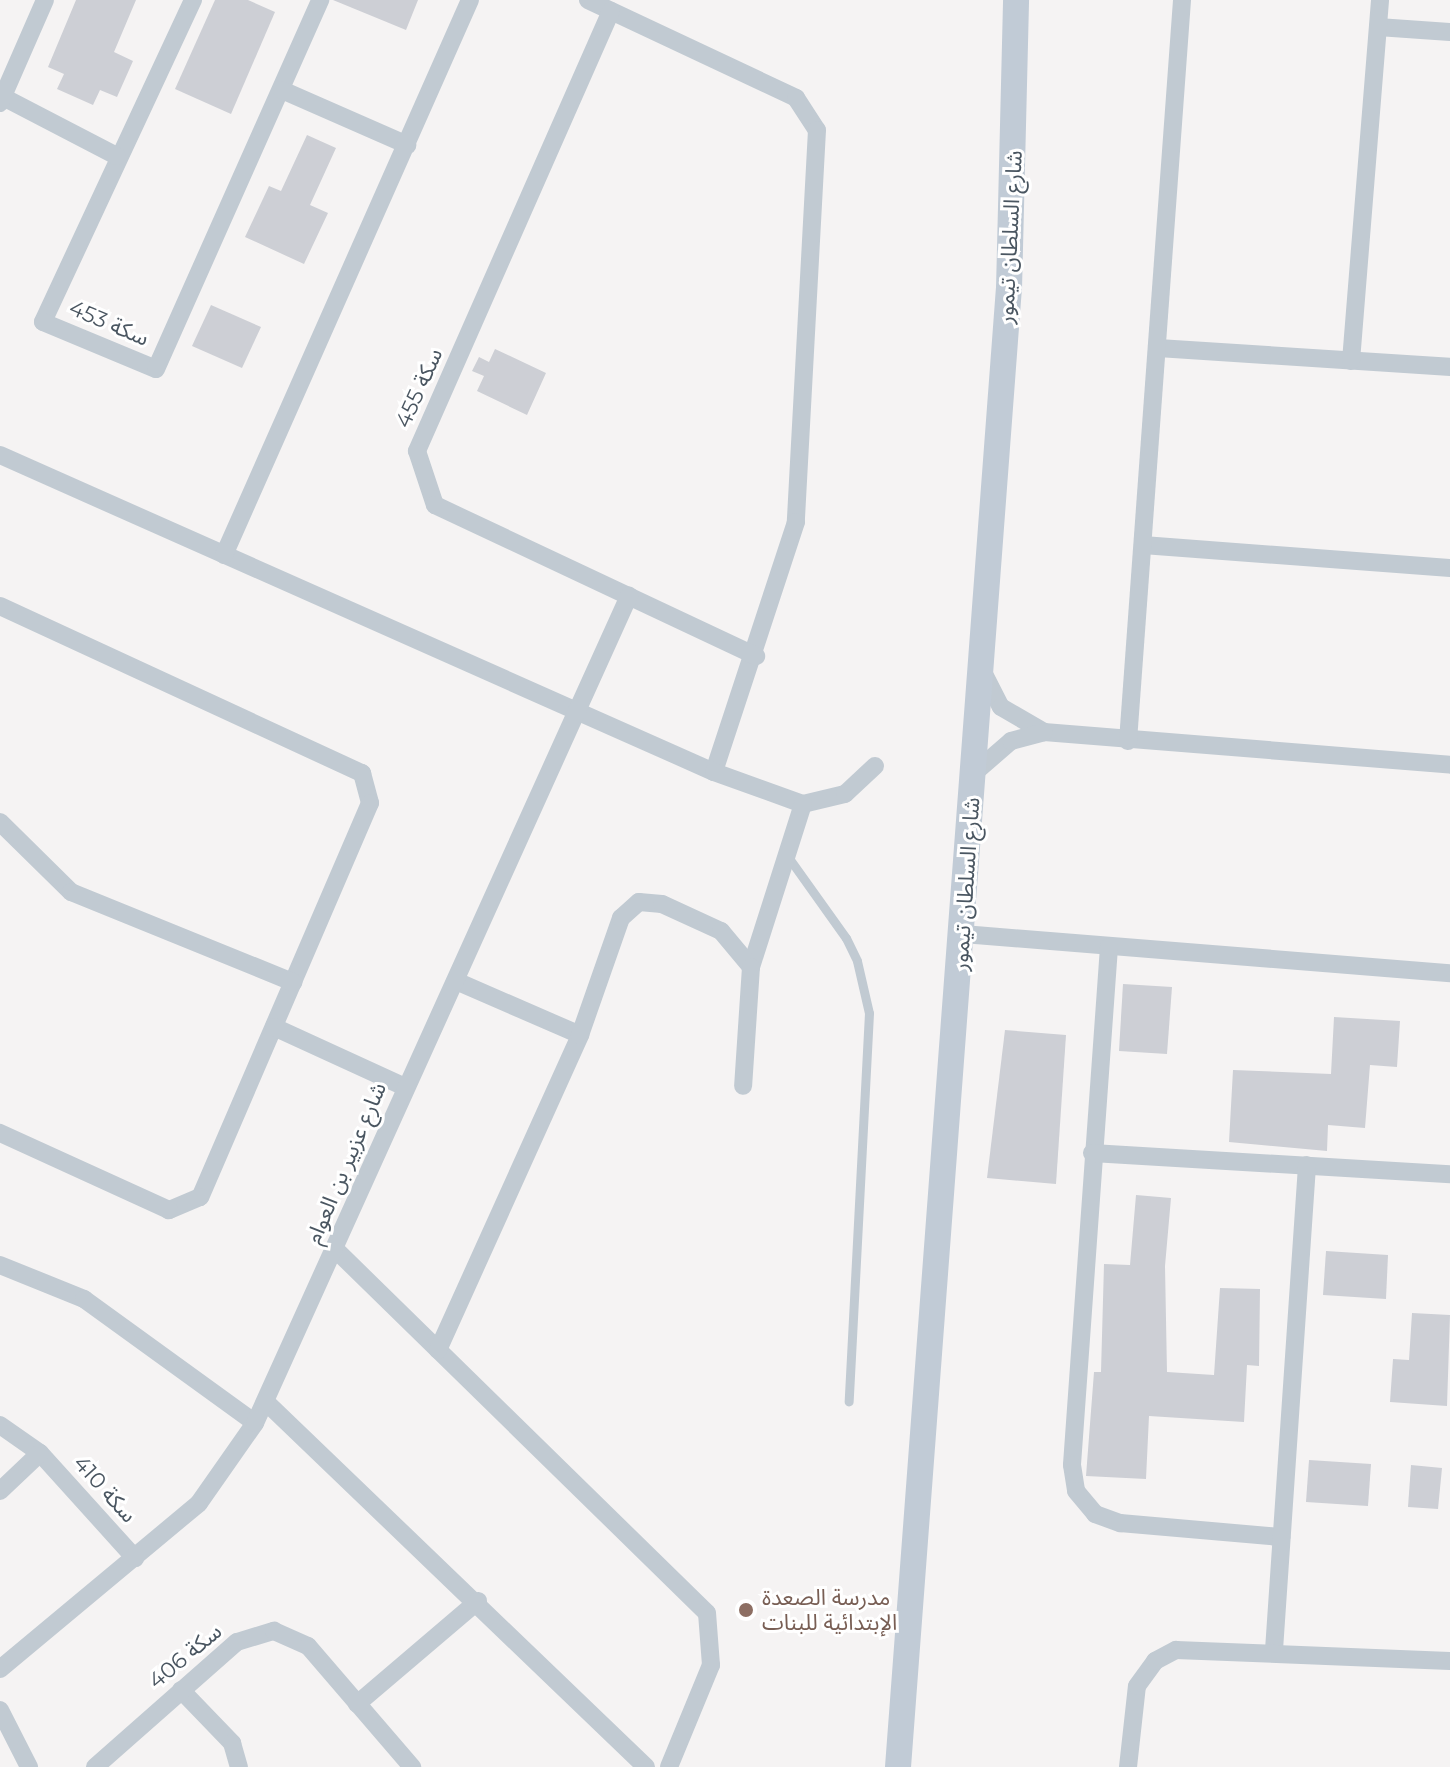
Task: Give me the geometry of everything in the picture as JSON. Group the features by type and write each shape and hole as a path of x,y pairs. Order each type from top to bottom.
{"main road":[{"name":"شارع السلطان تيمور","path":"885,1767 998,219 1004,0"},
{"name":"شارع السلطان تيمور","path":"898,1767 963,934 1009,289 1016,0"}],"street":[{"path":"45,0 1,100 117,156"},
{"name":"سكة 453","path":"193,0 117,156 43,322 156,369 320,0"},
{"path":"224,555 470,0"},
{"path":"588,0 796,98 817,130 796,522 756,656 714,772"},
{"path":"1128,741 1182,0"},
{"path":"1351,361 1380,0"},
{"name":"سكة 455","path":"611,11 417,451 435,505 756,656"},
{"path":"1378,27 1450,32"},
{"path":"282,90 407,145"},
{"path":"1158,348 1450,367"},
{"path":"0,455 714,772 803,804 845,794 875,766"},
{"path":"1143,545 1450,568"},
{"name":"شارع عزبير بن العوام","path":"0,1669 199,1503 255,1423 336,1250 405,1087 456,981 629,596"},
{"path":"0,606 362,773 370,803 200,1197 169,1210 0,1133"},
{"path":"980,662 1001,707 1044,732 1450,765"},
{"path":"973,774 996,749 1044,732"},
{"path":"743,1086 751,967 803,804"},
{"path":"0,822 71,892 293,982"},
{"path":"438,1350 580,1035 621,918 639,902 662,904 721,931 751,967"},
{"path":"963,934 1450,973"},
{"path":"1109,947 1072,1465 1076,1491 1095,1514 1120,1523 1281,1537"},
{"path":"456,981 580,1035"},
{"path":"274,1027 405,1087"},
{"path":"1092,1153 1450,1174"},
{"path":"1274,1650 1307,1165"},
{"path":"336,1250 707,1613 711,1665 669,1767"},
{"path":"0,1265 84,1299 255,1423"},
{"path":"266,1402 478,1601 646,1767"},
{"name":"سكة 410","path":"0,1425 40,1453 135,1558"},
{"name":"سكة 410","path":"0,1491 40,1453"},
{"path":"357,1704 478,1601"},
{"name":"سكة 406","path":"95,1767 237,1642 274,1631 294,1635 308,1646 412,1767"},
{"path":"1128,1767 1134,1695 1155,1661 1189,1647 1450,1661"},
{"path":"181,1690 232,1743 239,1767"},
{"path":"0,1710 29,1767"}],"lane":[{"path":"786,854 846,938 861,974 869,1013 849,1401"}],"building":[{"path":"76,0 136,0 114,52 133,61 117,97 100,90 93,105 57,89 64,74 48,67"},
{"path":"215,0 248,0 275,12 231,114 175,89"},
{"path":"333,0 418,0 406,30"},
{"path":"307,135 336,148 310,205 328,213 304,264 245,237 269,186 281,191"},
{"path":"211,305 261,327 242,368 192,346"},
{"path":"495,349 546,373 527,415 477,391 484,376 472,371 479,357 489,362"},
{"path":"1123,984 1172,987 1167,1054 1119,1051"},
{"path":"1334,1017 1400,1021 1397,1067 1370,1065 1365,1128 1328,1125 1327,1151 1229,1142 1233,1070 1331,1074"},
{"path":"1005,1030 1066,1035 1056,1184 987,1178"},
{"path":"1136,1195 1171,1198 1165,1266 1167,1372 1214,1375 1220,1288 1260,1289 1259,1366 1247,1365 1244,1422 1149,1416 1146,1479 1086,1476 1094,1372 1101,1372 1104,1264 1130,1265"},
{"path":"1326,1251 1388,1255 1386,1299 1323,1295"},
{"path":"1412,1313 1450,1315 1447,1406 1390,1402 1393,1359 1409,1360"},
{"path":"1309,1460 1371,1464 1368,1506 1306,1502"},
{"path":"1411,1465 1442,1468 1438,1509 1408,1507"}],"place":[{"name":"مدرسة الصعدة الإبتدائية للبنات","path":"746,1610"}]}
